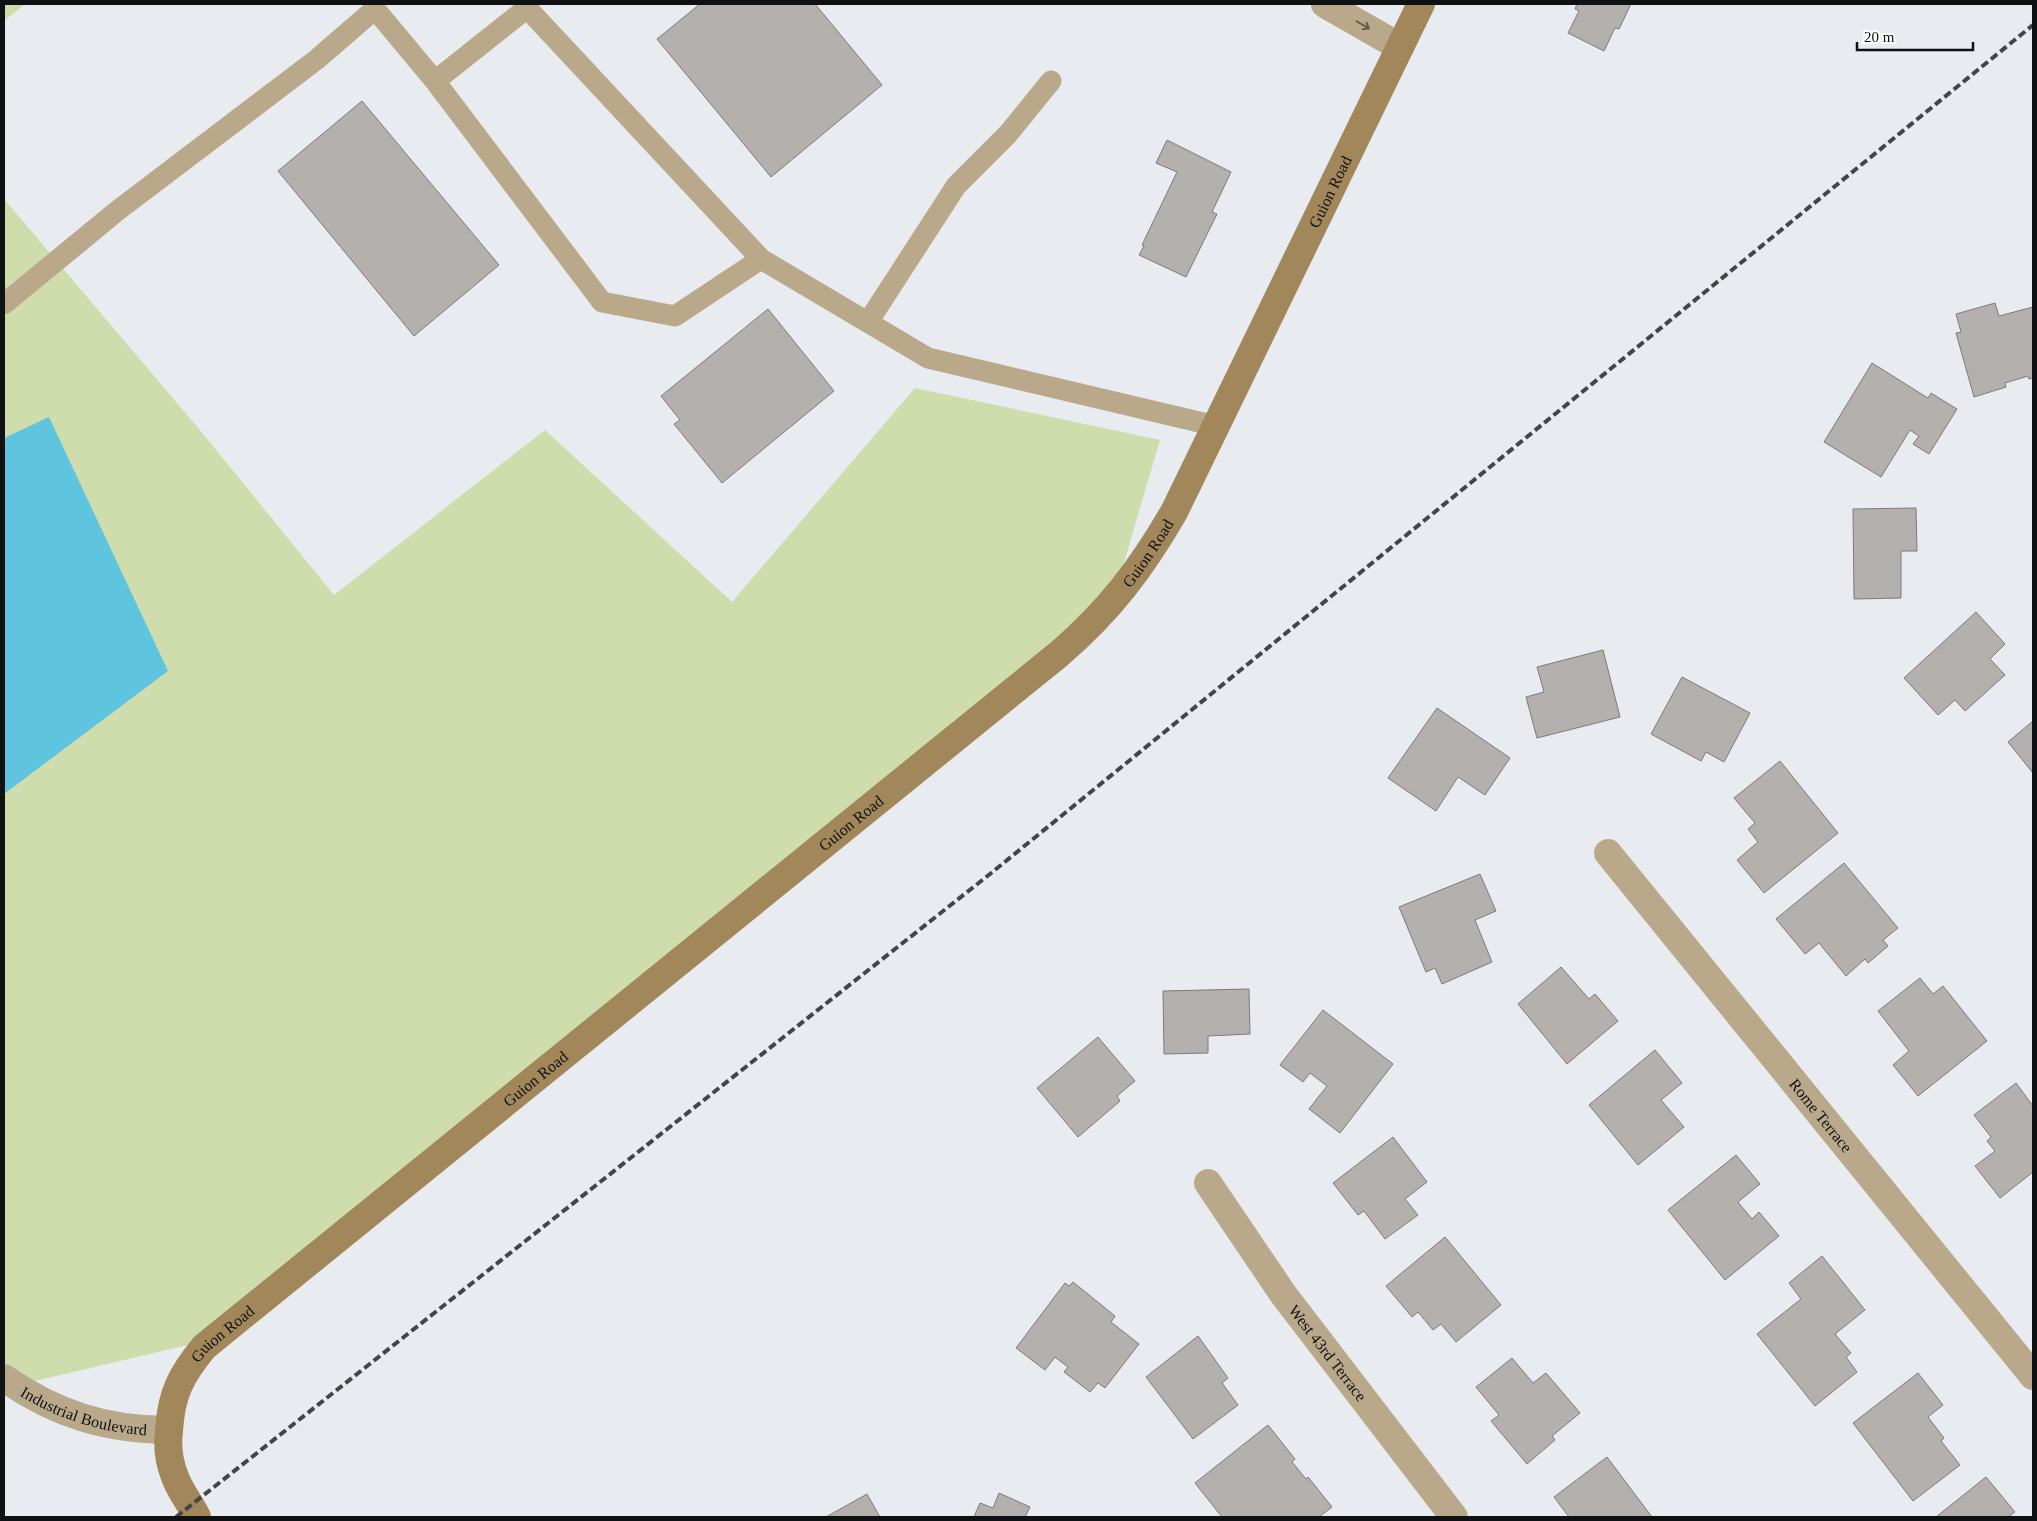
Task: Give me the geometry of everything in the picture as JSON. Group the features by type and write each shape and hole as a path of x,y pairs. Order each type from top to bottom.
{"street":[{"path":"1325,4 1400,47"},
{"name":"Guion Road","path":"197,1517 181,1491 174,1475 168,1453 169,1430 172,1400 177,1386 191,1363 213,1339 1088,629 1129,582 1155,545 1174,512 1421,4"},
{"name":"Rome Terrace","path":"1608,853 2033,1376"},
{"name":"West 43rd Terrace","path":"1208,1183 1283,1294 1454,1517"},
{"name":"Industrial Boulevard","path":"7,1388 79,1418 131,1429 169,1430"}],"lane":[{"path":"435,81 527,8 761,259 928,358 1216,426"},
{"path":"4,304 117,211 316,60 375,10 435,81 602,302 675,316 761,259"},
{"path":"868,322 956,186 1008,134 1051,81"}],"green space":[{"path":"4,4 25,4 4,21"},
{"path":"4,199 199,429 334,595 545,430 732,602 915,388 1160,440 1112,603 213,1339 14,1386 4,1374"}],"water":[{"path":"49,417 168,671 4,794 4,438"}],"building":[{"path":"700,4 815,4 882,85 771,177 657,39"},
{"path":"1577,4 1631,4 1619,29 1615,28 1604,51 1568,33 1579,11 1575,9"},
{"path":"362,101 499,265 414,336 278,171"},
{"path":"1167,140 1231,172 1212,212 1217,214 1186,277 1139,255 1177,172 1156,163"},
{"path":"1995,303 1999,316 2033,307 2033,378 2029,379 2028,376 2005,383 2006,387 1974,397 1956,333 1961,332 1956,314"},
{"path":"768,309 834,391 722,483 674,424 680,420 661,396"},
{"path":"1872,363 1928,398 1931,393 1957,409 1929,454 1913,444 1919,436 1910,430 1881,477 1824,442"},
{"path":"1916,508 1917,551 1901,551 1901,598 1854,599 1853,509"},
{"path":"1976,612 2005,644 1990,659 2005,675 1965,711 1955,700 1938,715 1904,678"},
{"path":"1603,650 1620,717 1537,738 1526,697 1544,692 1537,667"},
{"path":"1682,677 1750,713 1724,762 1706,752 1701,761 1651,734"},
{"path":"1437,708 1510,758 1485,795 1458,777 1436,811 1388,778"},
{"path":"2033,721 2033,773 2008,742"},
{"path":"1780,761 1838,833 1764,893 1737,860 1758,842 1748,829 1755,823 1734,798"},
{"path":"1844,863 1898,928 1883,940 1888,946 1868,963 1865,959 1846,976 1819,943 1805,954 1776,919"},
{"path":"1480,874 1496,911 1475,920 1492,962 1442,984 1435,968 1426,972 1399,907"},
{"path":"1561,967 1589,999 1595,994 1618,1021 1567,1064 1518,1004"},
{"path":"1920,978 1933,994 1943,986 1987,1041 1918,1096 1893,1065 1909,1051 1878,1011"},
{"path":"1249,989 1250,1034 1208,1036 1208,1053 1164,1054 1163,991"},
{"path":"1323,1010 1393,1064 1340,1133 1309,1109 1327,1086 1310,1073 1303,1082 1280,1065"},
{"path":"1098,1037 1135,1081 1117,1096 1120,1101 1078,1137 1037,1088"},
{"path":"1655,1050 1682,1083 1661,1100 1684,1127 1638,1165 1589,1105"},
{"path":"2016,1083 2033,1106 2033,1172 2000,1198 1975,1166 1995,1151 1987,1141 1991,1137 1974,1115"},
{"path":"1393,1137 1427,1182 1405,1199 1418,1215 1385,1239 1364,1211 1358,1215 1333,1183"},
{"path":"1736,1155 1760,1184 1738,1202 1752,1219 1759,1212 1779,1236 1725,1280 1668,1210"},
{"path":"1445,1237 1501,1305 1456,1342 1441,1324 1433,1330 1418,1312 1412,1317 1386,1286"},
{"path":"1822,1256 1865,1310 1835,1334 1851,1353 1846,1357 1857,1372 1815,1406 1757,1334 1801,1299 1789,1283"},
{"path":"1073,1282 1115,1316 1111,1322 1139,1344 1105,1388 1098,1383 1090,1392 1064,1372 1068,1367 1055,1357 1045,1370 1016,1348 1065,1283 1069,1286"},
{"path":"1198,1336 1228,1378 1222,1383 1238,1405 1193,1439 1146,1377"},
{"path":"1512,1358 1533,1383 1546,1373 1580,1413 1552,1436 1555,1440 1527,1464 1491,1421 1499,1415 1476,1387"},
{"path":"1918,1373 1943,1405 1928,1417 1944,1438 1941,1441 1960,1465 1913,1501 1853,1423"},
{"path":"1268,1425 1295,1459 1292,1462 1306,1479 1308,1477 1332,1507 1319,1517 1222,1517 1195,1483"},
{"path":"1607,1457 1652,1517 1569,1517 1554,1497"},
{"path":"1986,1477 2015,1512 2008,1517 1936,1517"},
{"path":"999,1493 1030,1507 1025,1517 974,1517 980,1503 993,1508"},
{"path":"867,1494 880,1517 826,1517"}],"railway":[{"path":"176,1517 990,874 2033,25"}]}
